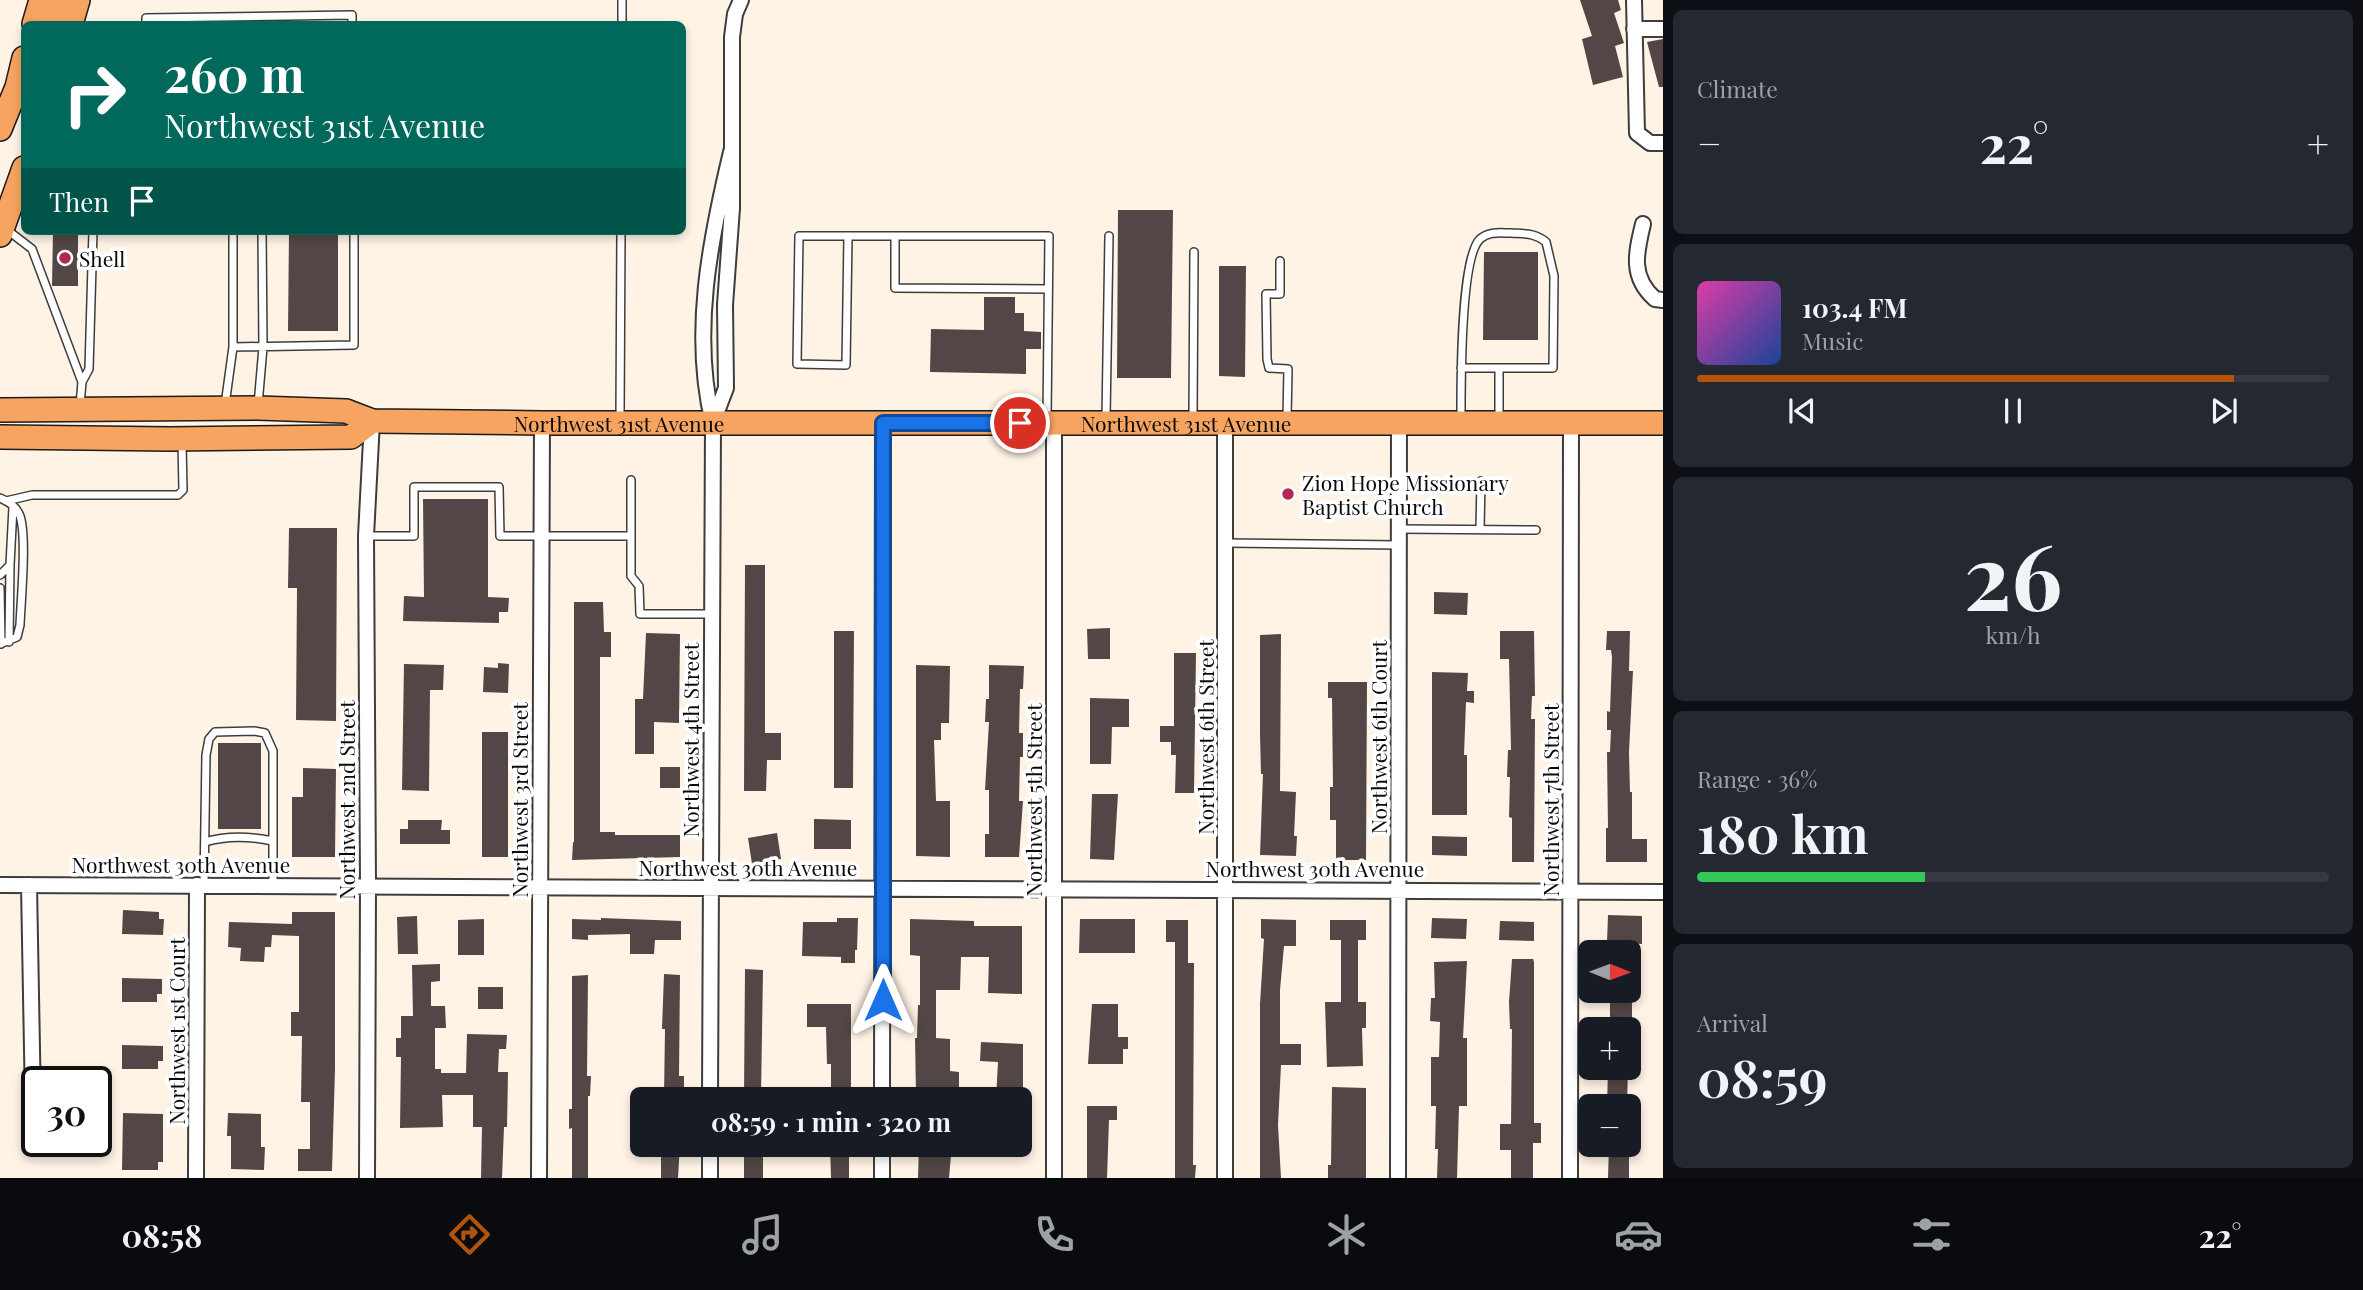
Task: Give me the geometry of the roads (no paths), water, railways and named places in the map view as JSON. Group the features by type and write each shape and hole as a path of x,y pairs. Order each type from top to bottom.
{"main road":[{"path":"35,21 40,0"},
{"path":"58,0 55,15 58,21"},
{"path":"72,21 78,0"},
{"path":"0,129 21,70"},
{"path":"1,231 21,177"},
{"name":"Northwest 31st Avenue","path":"0,410 258,408 346,411 372,421 542,423 1663,424"},
{"name":"Northwest 31st Avenue","path":"0,437 351,437 372,421"}],"street":[{"path":"713,423 726,388 725,305 732,208 733,26 741,0"},
{"path":"1634,0 1637,133 1650,143 1663,143"},
{"path":"1634,29 1663,29"},
{"path":"713,423 704,388 705,286 716,216 731,152"},
{"path":"1643,224 1638,247 1637,275 1644,290 1655,299 1663,300"},
{"name":"Northwest 2nd Street","path":"367,1178 366,536 372,421"},
{"name":"Northwest 6th Street","path":"1225,422 1225,1178"},
{"name":"Northwest 6th Court","path":"1398,1178 1399,422"},
{"name":"Northwest 3rd Street","path":"539,1178 542,423"},
{"name":"Northwest 4th Street","path":"710,1087 713,423"},
{"path":"882,1087 883,423"},
{"name":"Northwest 5th Street","path":"1051,423 1054,1178"},
{"name":"Northwest 7th Street","path":"1570,1178 1571,423"},
{"name":"Northwest 30th Avenue","path":"0,885 1054,887 1663,892"},
{"path":"29,885 32,1066"},
{"name":"Northwest 1st Court","path":"196,1178 201,885"},
{"path":"710,1157 710,1178"},
{"path":"882,1157 882,1178"}],"lane":[{"path":"622,0 622,21"},
{"path":"146,21 146,18 352,15 352,21"},
{"path":"1,231 32,249 82,382"},
{"path":"1461,369 1553,368 1554,276 1546,242 1536,234 1492,232 1479,240 1469,261 1461,369 1461,422"},
{"path":"79,409 82,382 89,369 93,235"},
{"path":"225,408 233,347 233,235"},
{"path":"258,408 263,347 262,235"},
{"path":"233,347 354,345 354,235"},
{"path":"620,423 621,235"},
{"path":"848,236 846,365 797,364 799,236 848,236 1049,236 1051,423"},
{"path":"895,236 895,288 1048,289"},
{"path":"1107,423 1109,236"},
{"path":"1193,423 1194,252"},
{"path":"1280,261 1280,294 1266,294 1267,359 1269,368 1288,369 1287,423"},
{"path":"1499,368 1499,423"},
{"path":"6,501 32,495 177,495 183,489 182,439"},
{"path":"631,480 631,576 639,586 640,614 712,614"},
{"path":"1480,529 1481,481"},
{"path":"366,536 414,536 414,487 499,487 500,536 631,536"},
{"path":"3,643 10,565 6,501"},
{"path":"3,643 17,637 20,625 23,533 19,515 6,501"},
{"path":"1399,529 1536,530"},
{"path":"1225,542 1399,545"},
{"path":"0,575 10,565"},
{"path":"0,588 3,643"},
{"path":"201,885 205,842 206,755 209,739 215,732 254,731 265,733 273,751 273,885"},
{"path":"205,842 245,836 273,841"}],"place":[{"name":"Shell","path":"65,258"},
{"name":"Zion Hope Missionary Baptist Church","path":"1288,494"}]}
